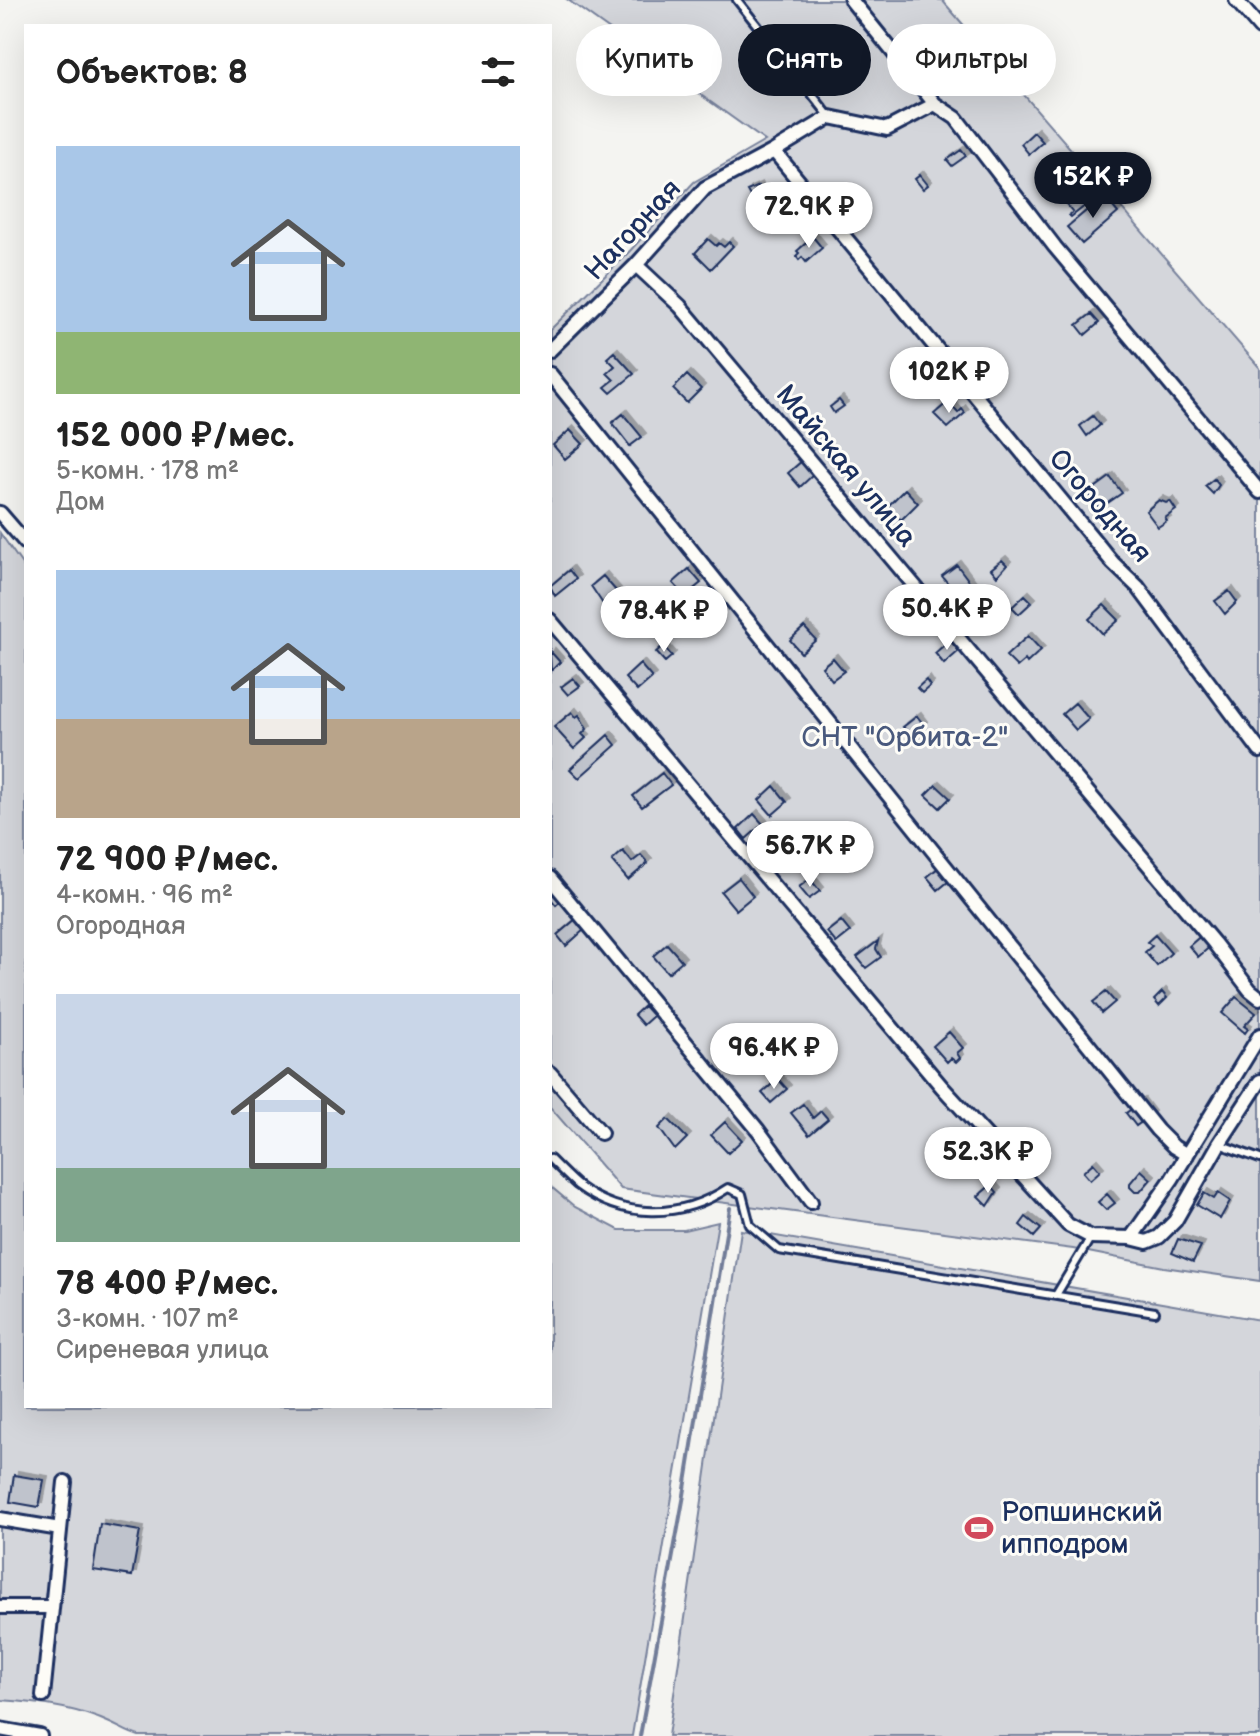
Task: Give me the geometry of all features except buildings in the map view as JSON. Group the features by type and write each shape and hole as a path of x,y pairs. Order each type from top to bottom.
{"street":[{"path":"851,0 935,104 956,118 1055,247 1260,492"},
{"path":"1236,0 1260,28"},
{"path":"830,117 887,129 935,104"},
{"name":"Нагорная","path":"552,348 636,265 705,188 830,117"},
{"name":"Огородная","path":"774,151 1113,563 1138,587 1260,751"},
{"name":"Майская улица","path":"636,265 680,306 1214,943 1250,990 1260,998"},
{"path":"552,376 1147,1118 1174,1147 1187,1155"},
{"path":"0,513 24,541"},
{"path":"552,622 942,1087 1068,1225 1091,1237 1131,1238 1147,1242 1159,1237 1175,1221 1260,1081"},
{"path":"552,880 758,1130 811,1202"},
{"path":"1131,1238 1187,1155 1260,1035"},
{"path":"552,1075 601,1133"},
{"path":"43,1696 65,1482"},
{"path":"0,1519 60,1529"},
{"path":"0,1607 52,1607"},
{"path":"0,1729 40,1736"}],"lane":[{"path":"737,0 830,117"},
{"path":"1219,1144 1260,1159"},
{"path":"552,1161 579,1186 616,1206 647,1212 686,1210 728,1188 742,1194 750,1225 779,1250 1155,1312"},
{"path":"1056,1295 1091,1237"}],"green space":[{"name":"СНТ \"Орбита-2\"","path":"568,0 942,0 963,24 887,24 887,96 1025,96 1260,368 1260,1281 1073,1249 621,1189 552,1109 552,328 694,182 765,141 702,96 722,96 722,24 602,24"},
{"path":"0,533 24,567 24,1408 552,1408 552,1188 575,1207 619,1230 684,1230 718,1222 632,1736 139,1736 70,1710 0,1700"},
{"name":"Ропшинский ипподром","path":"741,1230 1260,1320 1260,1736 668,1736"}],"waterway":[{"path":"640,1736 684,1495 730,1208"}],"place":[{"name":"Ропшинский ипподром","path":"979,1528"}]}
